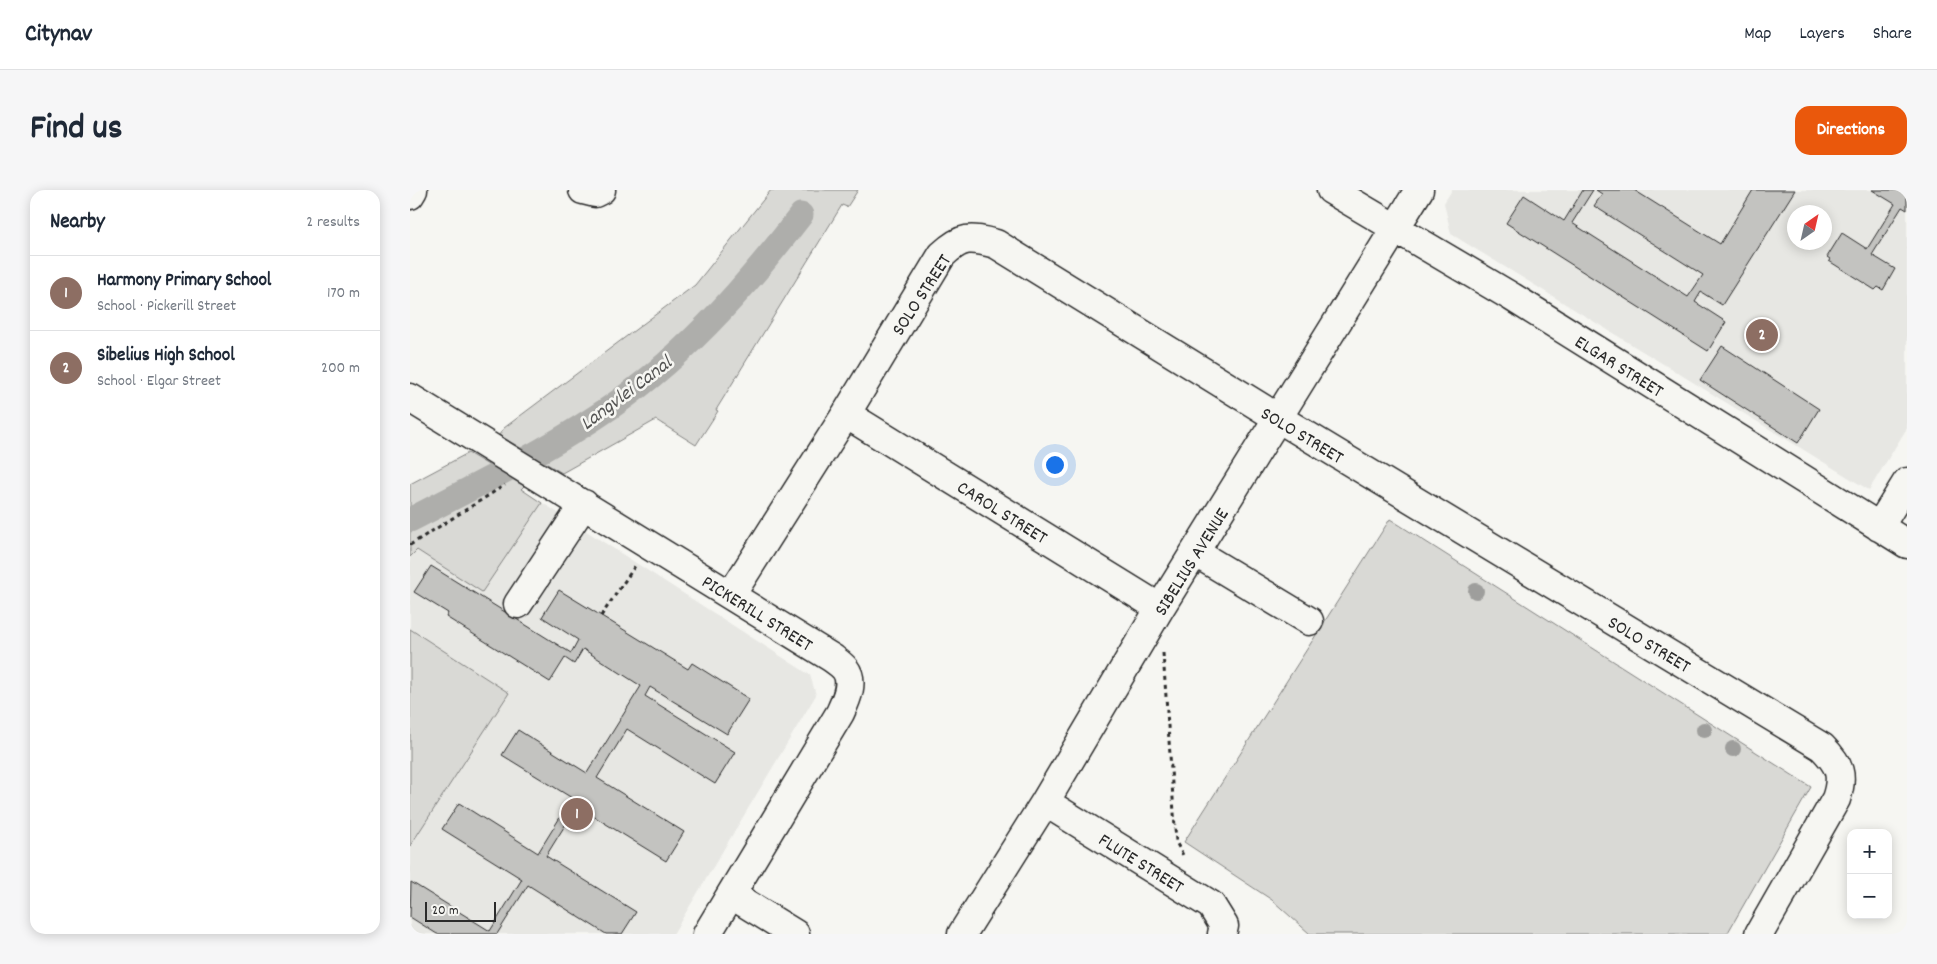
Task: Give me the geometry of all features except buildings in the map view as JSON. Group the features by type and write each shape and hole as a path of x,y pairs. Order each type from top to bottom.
{"street":[{"path":"410,195 413,190"},
{"path":"583,190 595,193 601,190"},
{"name":"ELGAR STREET","path":"1332,190 1512,297 1907,544"},
{"name":"SIBELIUS AVENUE","path":"962,934 1044,802 1160,608 1196,553 1419,190"},
{"name":"SOLO STREET","path":"732,595 846,414 942,255 954,243 968,240 982,240 996,244 1278,418 1822,747 1835,760 1840,775 1840,787 1836,799 1759,934"},
{"name":"PICKERILL STREET","path":"410,398 732,595 832,658 846,670 850,682 847,697 840,713 707,934"},
{"name":"CAROL STREET","path":"846,414 1160,608"},
{"path":"1879,527 1907,482"},
{"path":"518,604 584,504"},
{"path":"1196,553 1309,621"},
{"name":"FLUTE STREET","path":"1044,802 1211,905 1224,926 1222,934"},
{"path":"732,895 794,934"}],"path":[{"path":"410,545 517,463"},
{"path":"601,616 648,544"},
{"path":"1163,647 1176,842 1185,858"}],"shaded area":[{"path":"771,190 858,190 847,207 842,205 696,445 656,420 562,473 499,435 504,428 695,285"},
{"path":"1452,190 1907,190 1907,428 1869,490 1451,234 1444,203"},
{"path":"468,453 524,486 521,489 542,503 482,592 417,550 410,557 410,484"},
{"path":"521,489 810,675 816,695 673,934 410,934 410,557 417,550"},
{"path":"1390,519 1811,787 1727,934 1310,934 1272,900 1184,842"},
{"path":"410,629 509,693 410,846"}],"waterway":[{"name":"Langvlei Canal","path":"410,520 551,445 596,417 655,374 682,350 732,299 801,215"}],"place":[{"name":"Sibelius High School","path":"1762,335"},
{"name":"Harmony Primary School","path":"577,814"}]}
